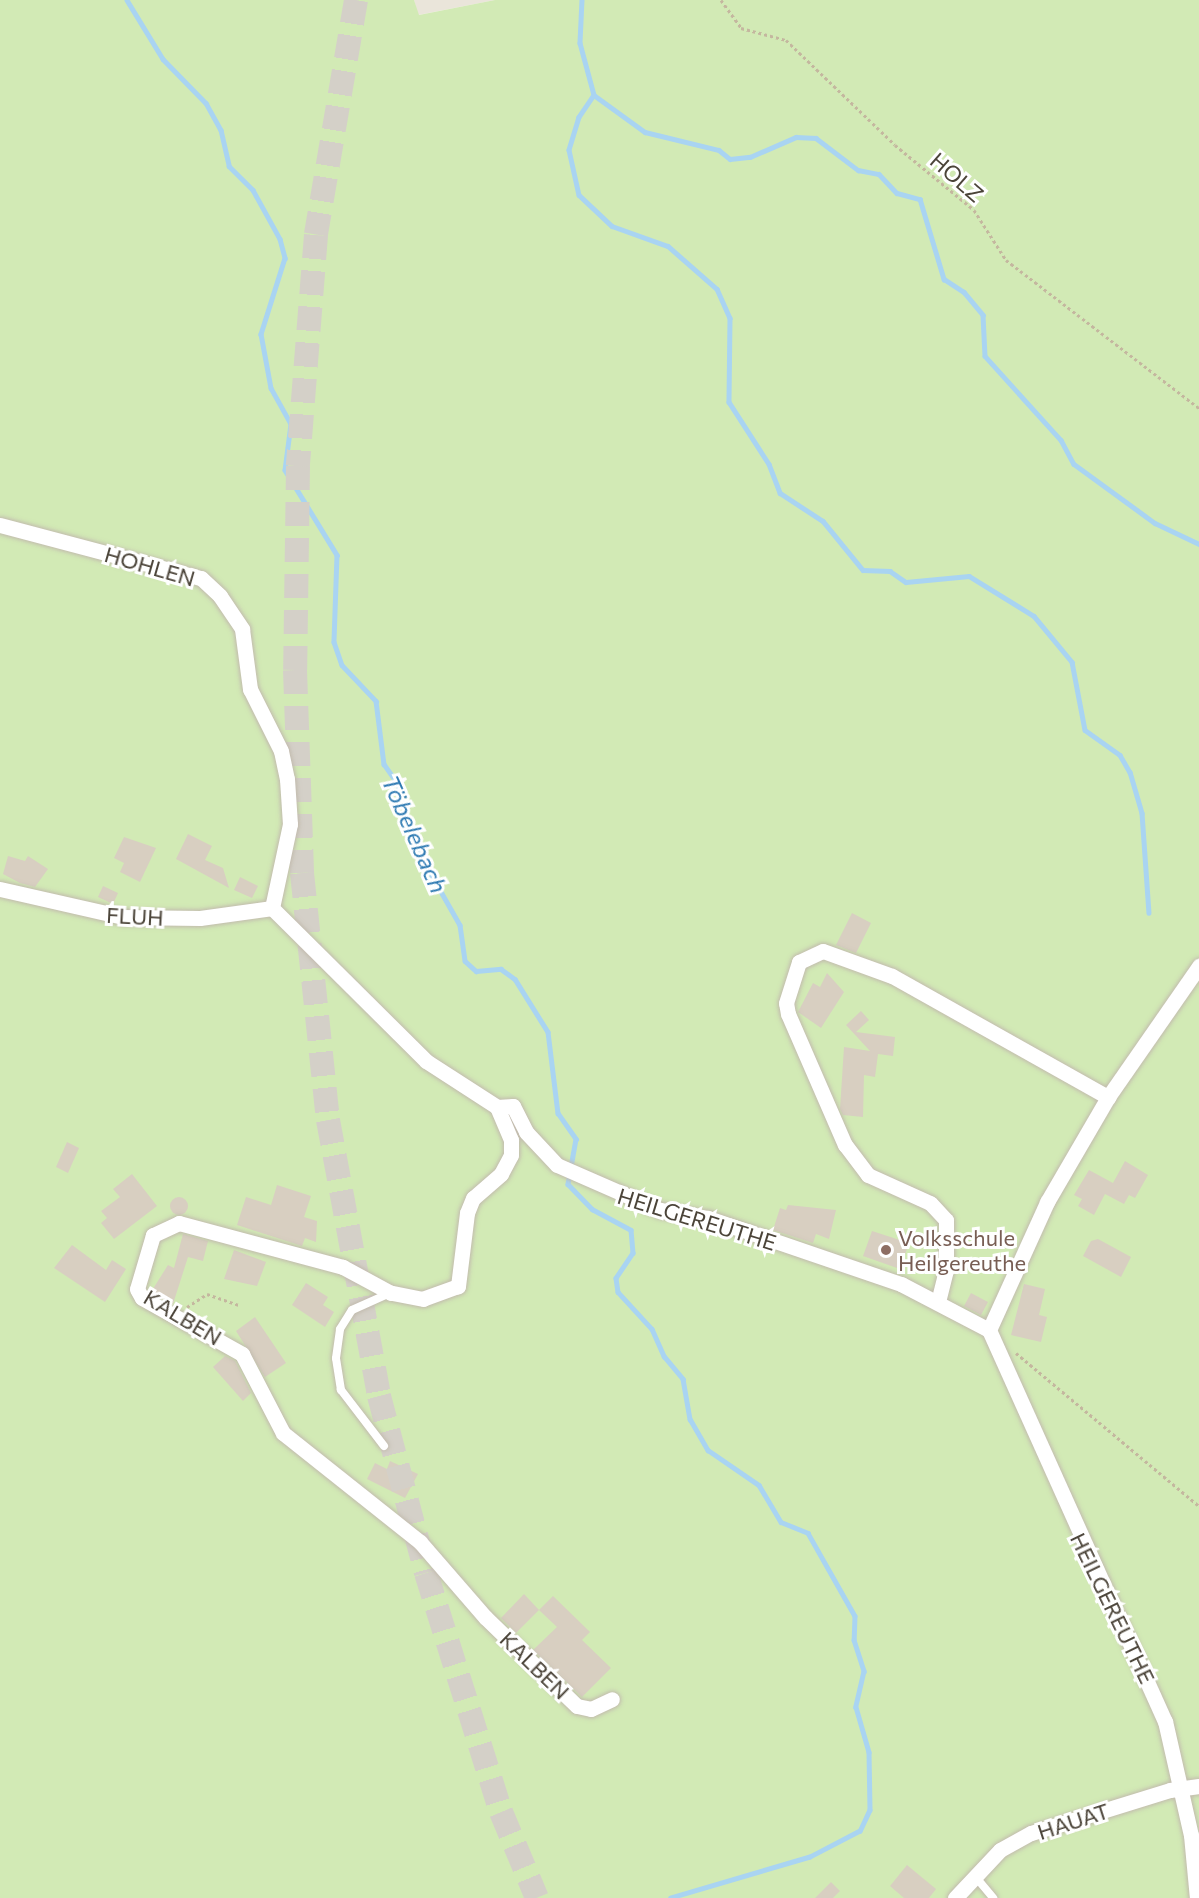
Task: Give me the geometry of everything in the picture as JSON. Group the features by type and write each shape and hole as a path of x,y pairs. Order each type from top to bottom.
{"street":[{"name":"HOHLEN","path":"0,525 201,578 220,596 242,629 250,690 281,752 287,779 290,824 272,908"},
{"name":"FLUH","path":"0,889 86,913 123,917 200,918 272,908"},
{"name":"HEILGEREUTHE","path":"272,908 426,1061 497,1107 513,1106 526,1132 557,1165 584,1179 660,1210 708,1218 938,1302 993,1336 1069,1516 1141,1662 1182,1789 1197,1898"},
{"path":"938,1302 946,1271 946,1220 930,1203 868,1175 845,1145 788,1014 788,992 799,962 823,951 892,976 1108,1097"},
{"path":"993,1336 1047,1202 1108,1097 1199,966"},
{"name":"KALBEN","path":"497,1107 511,1140 511,1155 501,1174 473,1198 458,1286 423,1299 391,1293 343,1267 179,1223 153,1235 137,1289 142,1298 180,1316 242,1354 283,1433 420,1542 485,1617 577,1707 591,1709 612,1699"},
{"name":"HAUAT","path":"955,1898 973,1874 1031,1833 1199,1786"}],"lane":[{"path":"384,1446 341,1390 336,1358 340,1329 352,1310 391,1293"},
{"path":"973,1874 993,1898"}],"path":[{"name":"HOLZ","path":"721,0 741,28 786,40 895,145 974,210 1006,260 1199,408"},
{"path":"180,1316 196,1297 207,1294 239,1305"},
{"path":"993,1336 1199,1506"}],"shaded area":[{"path":"414,0 495,0 418,15"}],"green space":[{"path":"0,0 414,0 419,15 495,0 1199,0 1199,1898 0,1898"}],"building":[{"path":"188,834 212,846 205,860 223,868 229,888 176,859"},
{"path":"124,837 156,848 140,882 120,872 124,863 114,858"},
{"path":"8,856 25,861 28,856 48,869 35,887 20,883 3,874"},
{"path":"240,877 258,886 252,898 234,890"},
{"path":"103,886 118,893 113,904 98,897"},
{"path":"852,913 871,923 856,953 836,945"},
{"path":"827,973 844,992 821,1028 798,1012 813,983 820,987"},
{"path":"861,1011 869,1020 856,1032 895,1037 893,1056 878,1054 875,1077 864,1075 863,1117 843,1115 840,1109 844,1047 870,1051 846,1025"},
{"path":"67,1142 79,1148 68,1173 56,1167"},
{"path":"1125,1161 1148,1175 1135,1198 1129,1195 1124,1204 1105,1194 1094,1215 1078,1206 1082,1199 1074,1195 1089,1170 1113,1183"},
{"path":"132,1174 157,1206 114,1239 101,1223 107,1218 101,1211 120,1197 113,1189"},
{"path":"277,1185 311,1196 304,1217 317,1221 316,1242 305,1238 302,1246 237,1225 246,1197 271,1205"},
{"path":"175,1197 183,1197 188,1202 186,1213 175,1215 170,1210 170,1202"},
{"path":"788,1205 836,1210 829,1239 816,1234 813,1243 773,1230 780,1208 786,1210"},
{"name":"Volksschule Heilgereuthe","path":"872,1231 909,1243 900,1269 863,1256"},
{"path":"183,1234 208,1241 203,1261 188,1257 173,1304 151,1292 168,1265 174,1268"},
{"path":"1098,1239 1131,1257 1121,1277 1083,1256 1091,1241"},
{"path":"72,1245 106,1270 112,1260 126,1269 105,1302 54,1268"},
{"path":"234,1250 266,1262 257,1286 224,1279"},
{"path":"306,1283 328,1297 323,1305 334,1312 325,1327 292,1305"},
{"path":"1024,1284 1045,1289 1039,1315 1047,1317 1041,1342 1011,1335"},
{"path":"971,1293 988,1302 981,1315 964,1306"},
{"path":"255,1317 286,1363 265,1377 236,1331"},
{"path":"225,1356 235,1361 251,1393 243,1401 213,1367"},
{"path":"390,1461 418,1474 405,1498 367,1479 375,1463 387,1469"},
{"path":"524,1594 539,1610 516,1633 501,1618"},
{"path":"553,1596 590,1632 582,1640 611,1668 582,1697 533,1650 557,1627 539,1610"},
{"path":"907,1865 936,1889 929,1898 904,1898 890,1886"},
{"path":"831,1882 840,1891 833,1898 815,1898"}],"waterway":[{"name":"Töbelebach","path":"127,0 163,59 206,103 221,130 229,166 253,190 280,239 285,258 261,334 271,388 291,424 285,470 337,555 334,642 342,665 376,701 384,764 398,784 414,844 460,925 465,961 476,971 501,969 515,979 548,1032 558,1113 576,1139 568,1184 592,1209 631,1230 633,1253 616,1278 618,1292 652,1329 664,1356 683,1379 690,1419 708,1450 759,1485 781,1522 808,1533 855,1616 854,1640 864,1671 856,1707 869,1752 870,1810 860,1831 810,1857 671,1898"},
{"path":"582,0 580,43 594,95 579,117 569,150 579,195 612,226 668,246 717,289 730,318 729,402 769,464 780,493 823,521 863,570 890,571 906,582 969,576 1034,616 1072,662 1085,730 1120,755 1130,772 1142,813 1149,913"},
{"path":"594,95 645,132 719,150 730,159 750,157 796,137 816,138 858,170 879,174 897,193 920,199 944,279 964,292 983,315 985,356 1061,440 1074,464 1155,523 1199,544"}],"tunnel":[{"path":"356,0 316,235 298,466 295,670 302,873 328,1120 379,1396 426,1573 501,1812 537,1898"}],"place":[{"name":"Volksschule Heilgereuthe","path":"886,1250"}]}
